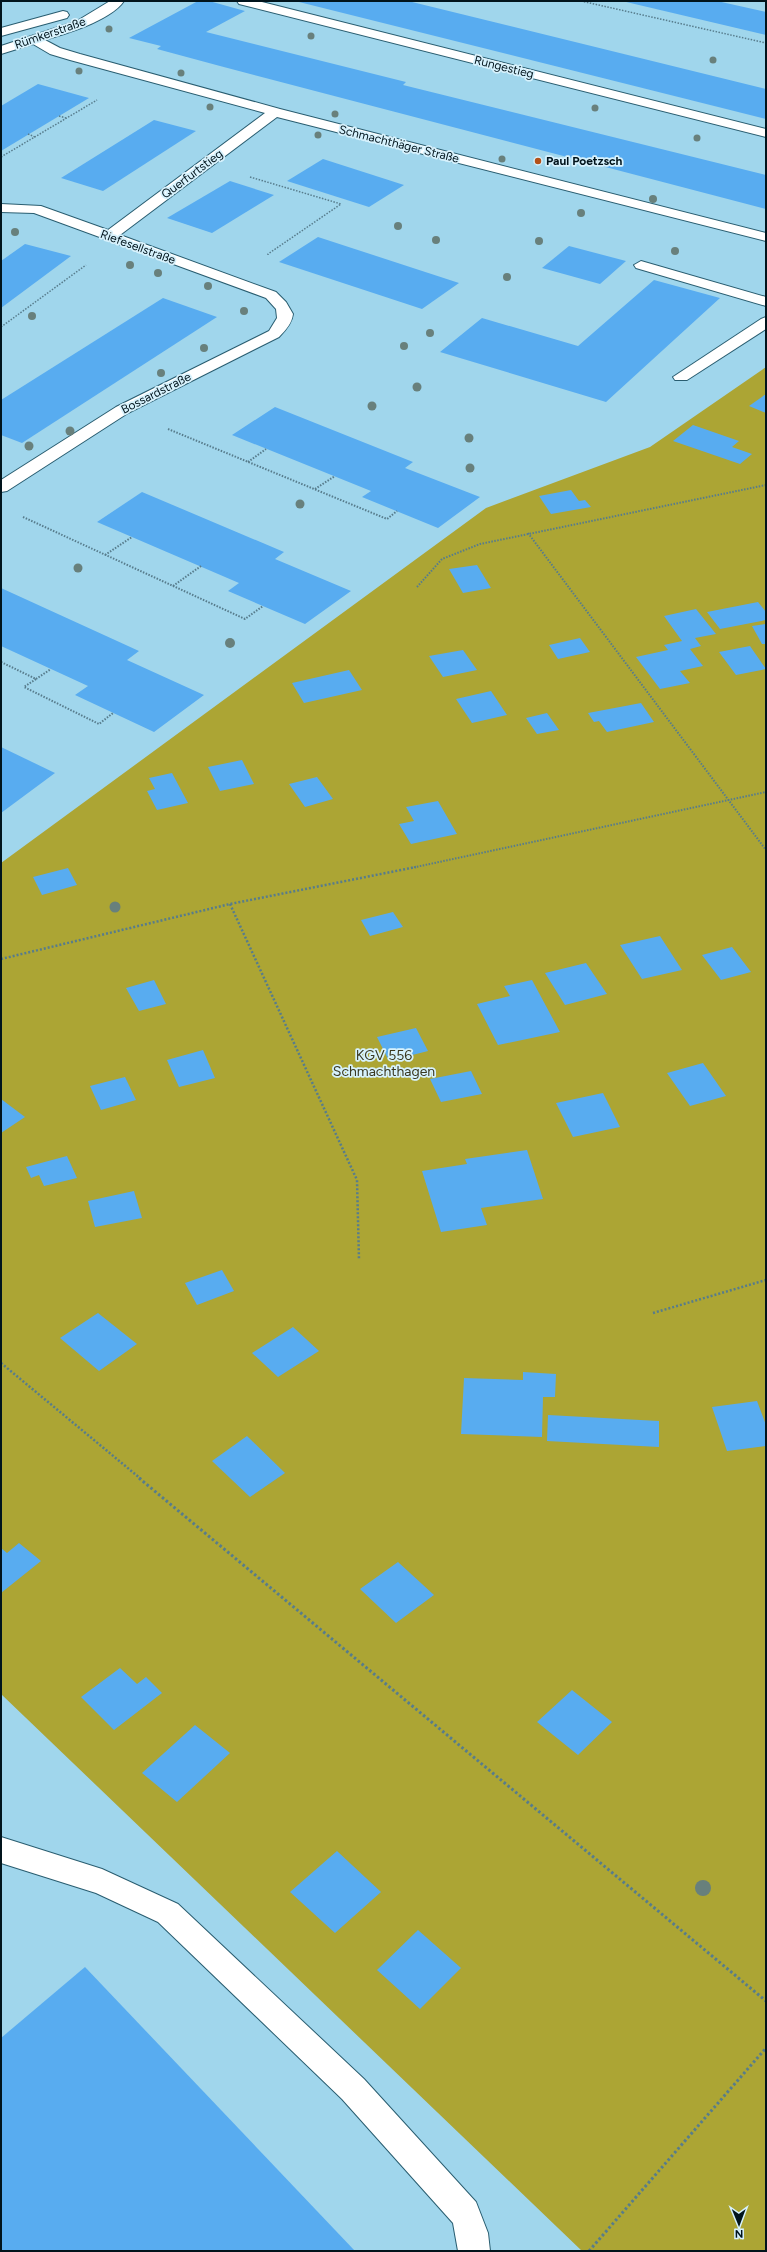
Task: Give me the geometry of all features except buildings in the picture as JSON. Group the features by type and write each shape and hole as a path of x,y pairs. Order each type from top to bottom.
{"street":[{"name":"Rümkerstraße","path":"1,32 108,1"},
{"name":"Rümkerstraße","path":"1,50 36,40 81,24 95,17 118,1"},
{"name":"Rungestieg","path":"243,1 766,134"},
{"name":"Schmachthäger Straße","path":"36,40 55,51 275,112 766,237"},
{"name":"Querfurtstieg","path":"115,238 206,164 275,112"},
{"name":"Riefesellstraße","path":"2,208 36,209 271,295"},
{"path":"641,265 766,302"},
{"name":"Bossardstraße","path":"1,487 122,410 274,334 282,326 286,318 285,310 280,302 271,295"},
{"path":"681,377 766,322"},
{"path":"1,1850 102,1882 168,1913 353,2089 465,2214 472,2233 474,2251"}],"path":[{"path":"581,1 766,43"},
{"path":"1,157 140,75"},
{"path":"59,116 67,118"},
{"path":"28,134 36,137"},
{"path":"206,164 341,204 268,254 269,263 241,284"},
{"path":"1,328 115,238"},
{"path":"122,410 387,519 397,512"},
{"path":"248,462 266,449"},
{"path":"315,489 335,476"},
{"path":"417,588 442,559 480,544 766,485"},
{"path":"22,517 245,619 263,606"},
{"path":"528,533 730,800 766,850"},
{"path":"105,555 132,537"},
{"path":"173,586 201,566"},
{"path":"1,662 36,679"},
{"path":"51,669 24,687 99,724 113,713"},
{"path":"1,959 230,904 373,876 766,792"},
{"path":"230,904 357,1180 359,1260"},
{"path":"653,1313 766,1280"},
{"path":"1,1363 766,2001"},
{"path":"589,2251 766,2048"}],"green space":[{"name":"KGV 556 Schmachthagen","path":"766,367 766,2251 582,2251 1,1694 1,863 486,508 650,447"}],"place":[{"name":"Paul Poetzsch","path":"538,161"}]}
